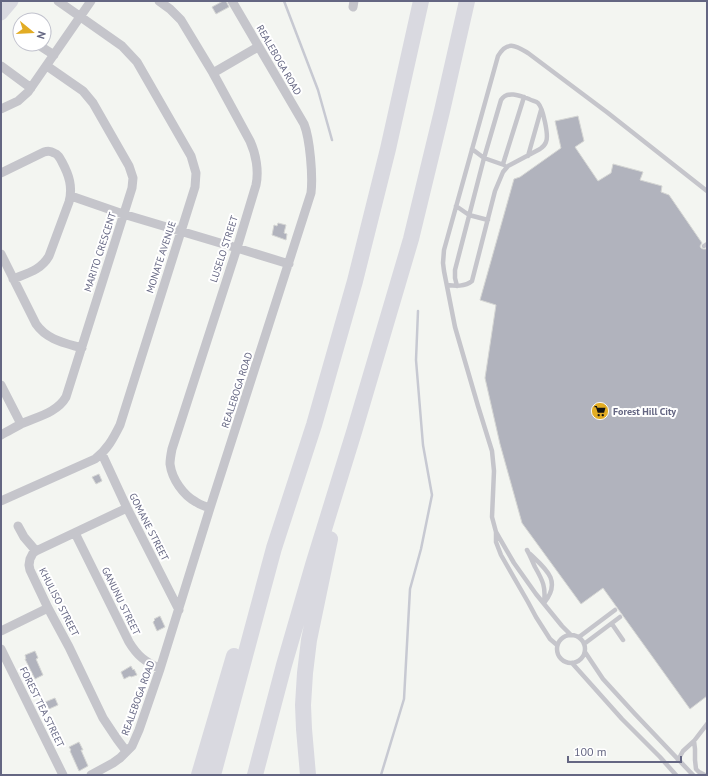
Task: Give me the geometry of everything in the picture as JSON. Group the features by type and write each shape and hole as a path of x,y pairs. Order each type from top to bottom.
{"highway":[{"path":"213,775 274,548 314,425 355,281 388,149 421,1"},
{"path":"255,775 284,665 313,565 411,239 444,103 466,1"},
{"path":"308,775 303,711 304,673 309,640 354,432"},
{"path":"199,775 252,595 260,573 274,548"}],"street":[{"path":"1,14 12,1"},
{"name":"MONATE AVENUE","path":"1,501 94,459 102,454 110,444 120,425 195,187 196,173 191,156 137,62 122,46 58,1"},
{"path":"1,109 18,101 31,88 91,1"},
{"name":"LUSELO STREET","path":"159,1 181,20 250,141 256,160 256,185 170,456 172,470 183,492 194,502 210,508"},
{"name":"REALEBOGA ROAD","path":"91,775 120,758 132,746 139,730 179,610 210,508 311,193 307,135 304,124 232,1"},
{"path":"212,73 258,47"},
{"path":"49,52 54,55"},
{"path":"1,66 31,88"},
{"name":"MARITO CRESCENT","path":"1,435 21,424 53,410 64,401 132,188 133,178 129,166 93,103 83,91 47,66"},
{"path":"1,173 48,151 58,155 69,176 70,183 71,196 45,263 37,269 14,279"},
{"path":"71,196 123,214 289,264"},
{"path":"1,254 40,330 51,338 82,348"},
{"path":"1,385 21,424"},
{"name":"GOMANE STREET","path":"102,454 127,508 179,610"},
{"path":"18,526 24,537 36,551 127,508"},
{"name":"GANUNU STREET","path":"75,533 133,650 137,655 160,669"},
{"name":"KHULISO STREET","path":"36,551 31,556 29,565 30,570 48,608 69,646 103,718 116,739 126,751"},
{"path":"1,631 48,608"},
{"name":"FOREST TEA STREET","path":"1,649 63,775"}],"lane":[{"path":"557,645 550,639 536,617 501,555 496,542 496,532 492,517 494,471 492,451 455,327 444,271 443,256 456,206 498,56 502,49 508,46 517,47 528,53 608,113 707,191"},
{"path":"447,284 457,286 471,283 495,190 503,172 508,166 540,149 547,141 542,109 537,102 511,94 502,97 484,158 455,270 457,286"},
{"path":"503,164 524,98"},
{"path":"528,156 542,109"},
{"path":"472,149 484,158 508,166"},
{"path":"456,206 469,215 488,220"},
{"path":"493,460 497,467"},
{"path":"496,532 514,563 536,594 562,626 571,634 579,637 584,644 585,652 603,679 693,775"},
{"path":"528,552 541,564 551,578 552,586 544,603 544,585 541,576 528,552"},
{"path":"579,637 615,610"},
{"path":"584,644 620,617"},
{"path":"612,624 624,640"},
{"path":"571,634 562,637 557,645 557,653 561,660 572,663 579,661 584,656 585,652"},
{"path":"572,663 622,719 676,775"},
{"path":"678,760 683,751 694,741 707,724"},
{"path":"694,741 696,769 698,772 705,775"}],"building":[{"path":"226,1 229,7 216,14 212,7"},
{"name":"Forest Hill City","path":"578,116 584,141 575,147 598,181 611,173 613,164 643,172 640,180 662,186 661,192 669,195 702,243 700,246 701,248 707,250 707,696 690,709 603,588 581,604 522,523 500,444 485,378 496,305 480,300 514,179 520,177 561,148 555,121"},
{"path":"278,223 286,225 284,233 287,234 286,240 272,235 274,225 277,226"},
{"path":"99,474 102,481 96,484 92,477"},
{"path":"160,616 165,627 157,631 153,622 155,620 154,619"},
{"path":"35,651 38,658 36,659 43,675 35,679 25,659 25,655"},
{"path":"131,666 137,675 124,679 121,672"},
{"path":"55,698 58,705 49,709 45,702"},
{"path":"79,742 88,766 79,771 69,747"}],"waterway":[{"path":"284,1 318,90 332,140"},
{"path":"381,775 404,699 410,589 421,549 432,495 423,445 416,360 418,311"}],"place":[{"name":"Forest Hill City","path":"600,411"}]}
